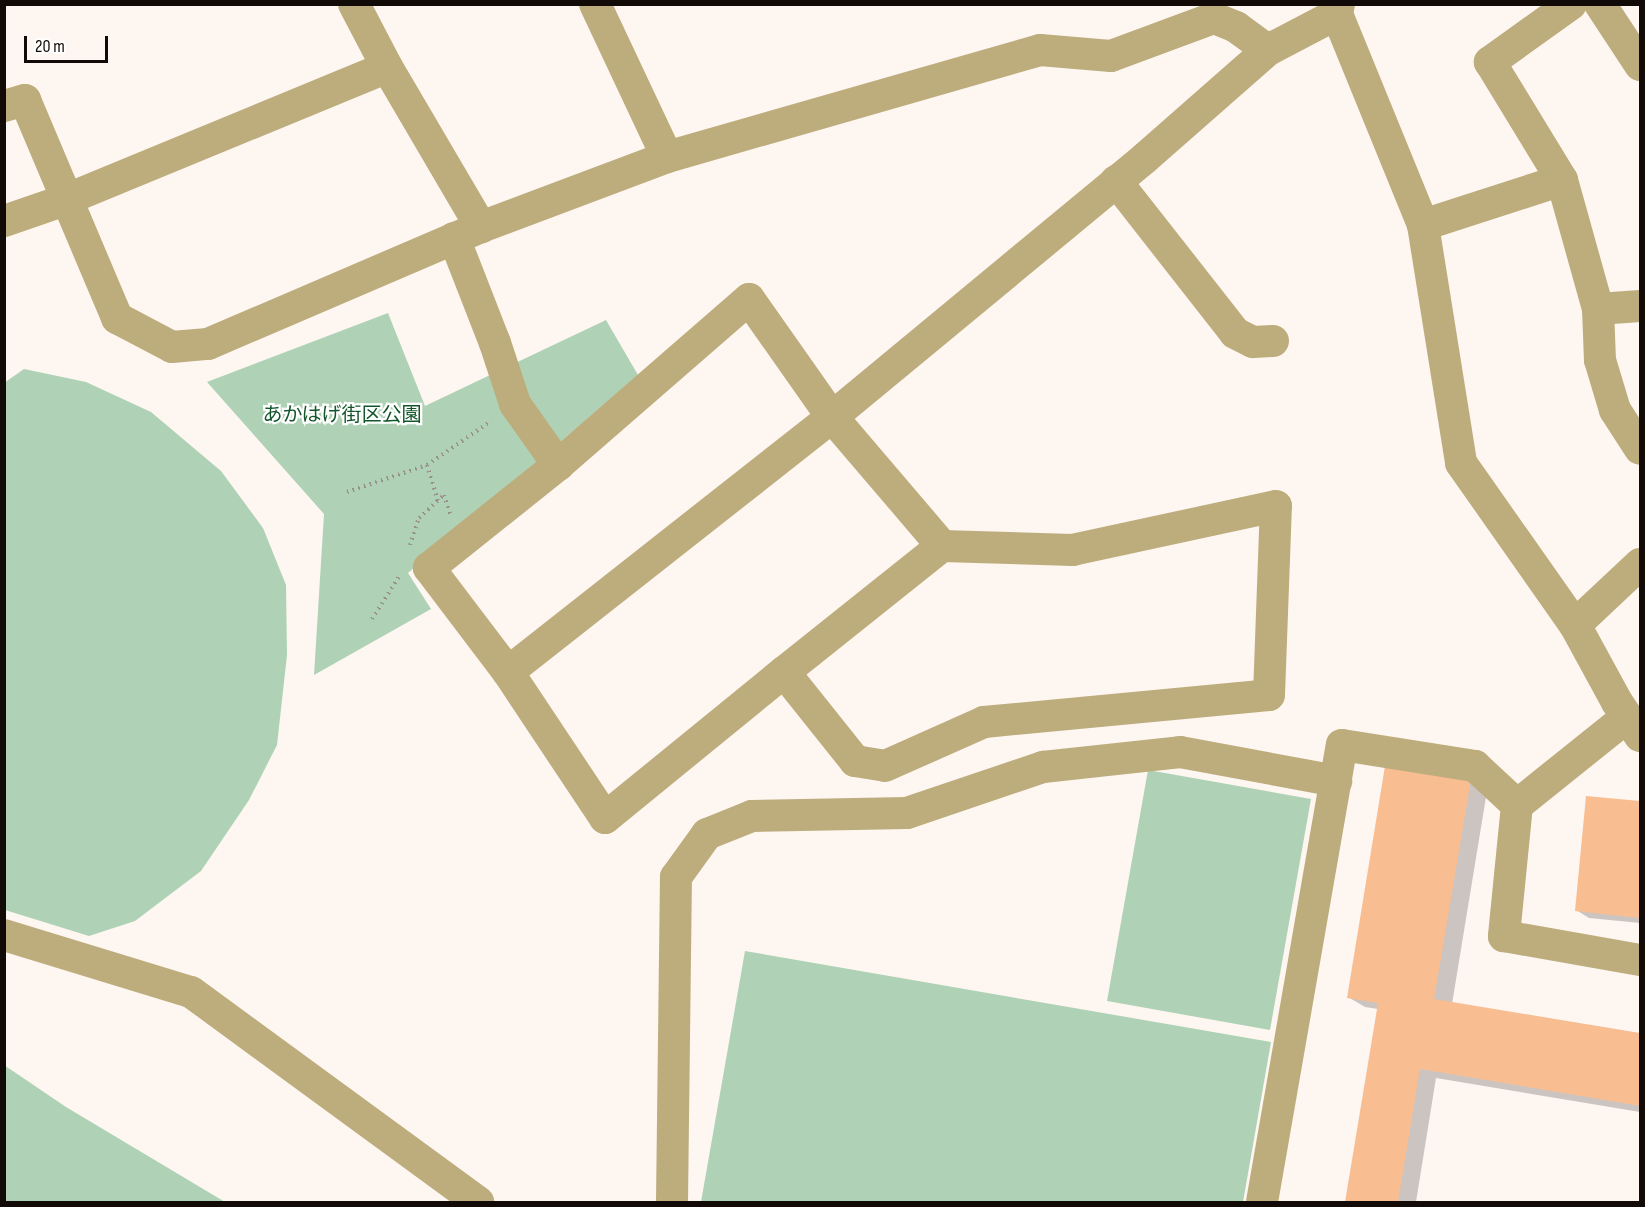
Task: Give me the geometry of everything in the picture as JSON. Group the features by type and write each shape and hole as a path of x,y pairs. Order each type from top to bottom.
{"street":[{"path":"354,4 468,232 495,343 515,404 558,465"},
{"path":"594,4 667,157"},
{"path":"1571,4 1490,62 1562,180 1598,309 1600,360 1615,410 1641,449"},
{"path":"1600,4 1641,65"},
{"path":"508,672 832,417 1116,182 1268,50 1338,9 1423,225 1461,463 1575,625 1634,727 1517,805"},
{"path":"4,106 25,100 65,200 117,318 172,347 207,344 468,232 667,157 1040,50 1111,56 1224,11 1236,27 1268,50"},
{"path":"4,221 65,200 387,67"},
{"path":"1423,225 1562,180"},
{"path":"1116,182 1235,333 1253,342 1273,341"},
{"path":"784,672 855,761 885,766 984,722 1269,695 1276,506 1073,550 942,546 784,672 605,818 508,672 429,568 558,465 749,298 832,417 942,546"},
{"path":"1598,309 1641,306"},
{"path":"1575,625 1641,564"},
{"path":"1262,1203 1342,745 1476,766 1517,805"},
{"path":"672,1203 676,877 707,834 752,816 907,813 1043,767 1180,752 1336,782"},
{"path":"1517,805 1504,936 1641,960"},
{"path":"4,935 191,992 478,1203"}],"path":[{"path":"347,492 427,465 515,404"},
{"path":"427,465 438,500"}],"green space":[{"name":"あかはげ街区公園","path":"388,313 425,406 606,320 638,375 408,573 431,609 314,675 324,514 207,382"},
{"path":"24,369 86,382 151,412 221,471 263,528 286,585 287,655 277,745 249,800 201,871 135,921 89,936 5,910 4,383"},
{"path":"1148,770 1311,799 1270,1030 1107,1001"},
{"path":"745,951 1271,1042 1243,1202 701,1202"},
{"path":"4,1065 66,1107 225,1202 5,1202"}],"building":[{"path":"1385,766 1471,780 1434,999 1640,1033 1640,1106 1420,1069 1398,1202 1345,1202 1378,1003 1347,998"},
{"path":"1586,796 1640,801 1640,918 1575,911"}]}
